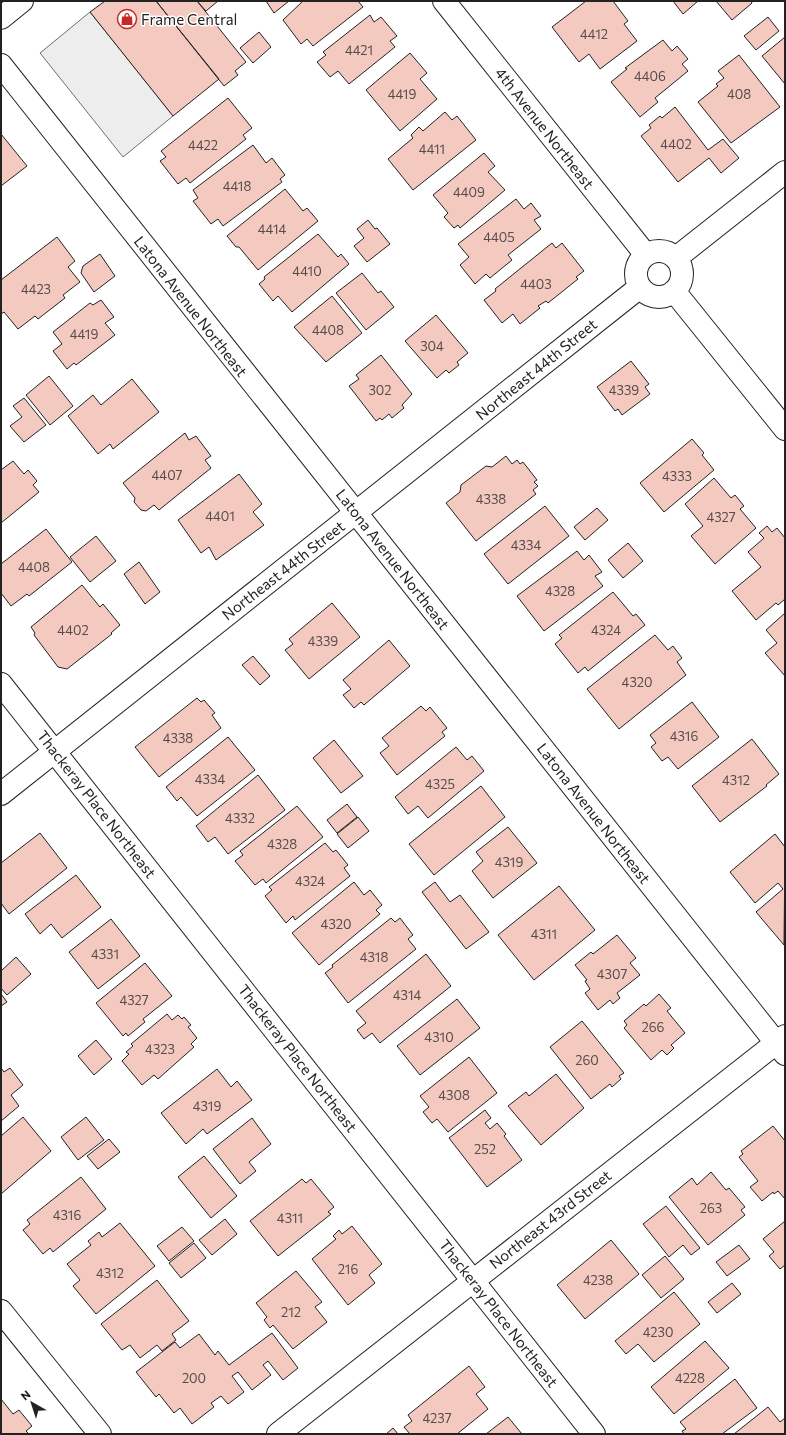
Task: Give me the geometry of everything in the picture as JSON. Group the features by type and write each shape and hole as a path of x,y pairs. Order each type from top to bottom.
{"street":[{"path":"1,18 22,1"},
{"name":"4th Avenue Northeast","path":"444,1 646,255"},
{"name":"Latona Avenue Northeast","path":"1,65 356,513 782,1044"},
{"path":"676,258 785,172"},
{"path":"656,251 664,251 676,258 681,266 682,275 681,282 674,291 665,296 658,297 651,296 640,287 636,273 638,265 646,255 656,251"},
{"name":"Northeast 44th Street","path":"1,794 56,752 640,287"},
{"path":"674,291 785,429"},
{"name":"Thackeray Place Northeast","path":"1,684 473,1279 594,1434"},
{"name":"Northeast 43rd Street","path":"278,1434 473,1279 782,1044"},
{"path":"1,1311 100,1434"}],"shaded area":[{"path":"90,12 173,116 123,157 40,53"}],"building":[{"path":"105,1 156,1 219,79 173,116 90,12"},
{"path":"156,1 197,1 246,62 235,71 238,75 224,86"},
{"path":"197,1 218,1 206,11"},
{"path":"266,1 289,1 274,13"},
{"path":"303,1 358,1 363,7 313,46 307,39 301,44 283,20"},
{"path":"586,1 613,1 628,21 624,24 637,41 600,69 589,54 579,62 552,27"},
{"path":"673,1 698,1 683,14"},
{"path":"716,1 751,1 752,3 732,20"},
{"path":"370,15 374,22 381,17 397,36 390,41 395,47 349,84 338,71 330,77 317,62 326,55 323,52"},
{"path":"768,17 779,31 756,50 744,36"},
{"path":"259,32 271,47 253,63 240,48"},
{"path":"785,37 785,84 762,56"},
{"path":"663,40 672,51 677,46 688,59 682,64 688,71 655,98 658,102 640,117 611,82 627,69 625,68"},
{"path":"410,53 427,73 420,79 437,99 400,131 366,90"},
{"path":"739,55 780,107 731,143 698,102 718,86 716,84 724,78 718,71"},
{"path":"228,98 252,128 243,135 246,139 190,183 186,178 178,184 160,161 166,157 161,151"},
{"path":"675,107 708,150 723,139 739,158 721,173 709,158 678,182 641,136 651,128 649,125 660,116 662,118"},
{"path":"445,112 452,120 457,116 476,140 413,190 388,159 413,138 411,135 419,127 423,131"},
{"path":"1,134 27,166 1,186"},
{"path":"253,145 266,163 272,158 285,175 280,179 282,182 223,226 218,219 211,224 193,201 198,198 193,190"},
{"path":"484,153 495,166 488,172 505,190 460,228 458,225 454,228 444,217 448,213 433,195"},
{"path":"285,189 303,211 307,208 318,221 258,270 239,247 236,247 227,236"},
{"path":"516,199 524,209 531,203 541,216 534,220 541,229 508,255 512,260 490,278 486,274 475,284 460,265 469,257 458,244"},
{"path":"368,220 375,229 377,228 390,244 367,262 354,246 364,238 357,229"},
{"path":"318,234 338,257 341,254 349,264 292,312 278,296 273,301 259,284 265,279 264,277"},
{"path":"57,237 75,261 68,267 80,282 63,295 65,298 38,319 35,316 18,329 4,312 1,314 1,280"},
{"path":"552,243 556,248 562,243 584,271 576,277 578,279 548,303 546,301 538,306 540,308 520,324 513,314 502,323 484,300 496,291 495,289"},
{"path":"100,254 115,276 94,292 81,273 83,266"},
{"path":"362,273 378,293 381,291 394,307 366,330 336,293"},
{"path":"332,296 362,333 326,362 294,327"},
{"path":"101,300 114,317 105,323 115,335 76,365 74,363 67,369 53,351 62,344 53,332 90,303 93,305"},
{"path":"436,315 468,353 457,362 459,365 449,373 446,370 437,378 405,341"},
{"path":"381,355 412,394 402,405 404,408 392,418 389,414 382,420 380,418 376,421 349,386 359,379 356,375"},
{"path":"631,361 649,384 645,387 650,394 622,415 618,409 615,411 597,387"},
{"path":"49,376 73,406 50,425 26,395"},
{"path":"132,379 159,412 113,449 110,444 98,454 68,416 93,395 101,405"},
{"path":"24,398 46,425 24,442 10,426 22,417 13,406"},
{"path":"185,433 189,440 196,436 211,456 205,460 211,468 159,510 154,505 146,511 141,510 134,502 135,498 123,483"},
{"path":"692,439 704,453 702,455 714,470 664,512 640,483"},
{"path":"506,456 512,464 517,460 520,464 523,462 537,480 534,482 538,486 533,490 536,494 476,541 446,503 460,492 461,485 486,466 492,467"},
{"path":"13,461 24,474 28,470 37,481 33,485 39,492 1,523 1,470"},
{"path":"239,474 262,504 253,512 264,525 216,560 209,547 201,553 178,520"},
{"path":"714,478 731,498 735,495 744,506 740,509 756,528 715,564 691,536 703,526 685,504"},
{"path":"545,506 569,536 508,584 484,554"},
{"path":"597,508 608,520 585,540 574,527"},
{"path":"767,526 772,532 777,528 785,538 785,599 778,605 776,603 756,620 732,591 761,567 748,552 764,538 759,533"},
{"path":"46,529 72,562 29,596 27,594 11,606 1,593 1,564"},
{"path":"96,536 116,561 90,582 70,557"},
{"path":"628,543 643,561 623,578 608,560"},
{"path":"577,551 584,560 589,555 602,572 595,576 603,586 544,631 517,596"},
{"path":"139,562 160,592 145,604 124,574"},
{"path":"82,585 100,607 103,604 120,625 111,633 112,634 67,669 58,667 34,635 35,633 31,627"},
{"path":"613,592 633,616 636,614 645,625 588,671 585,667 578,673 555,644 562,638 559,635"},
{"path":"332,603 360,637 309,679 285,650 293,644 289,639"},
{"path":"785,613 785,676 765,653 777,643 766,630"},
{"path":"655,635 668,650 673,646 682,658 677,662 686,675 619,729 587,689"},
{"path":"389,640 410,666 364,705 361,702 354,708 343,695 351,689 343,680"},
{"path":"253,656 270,676 260,685 242,665"},
{"path":"197,698 201,702 204,700 215,713 212,715 221,728 159,777 135,747"},
{"path":"692,702 719,737 678,769 668,757 662,761 651,747 656,743 650,735"},
{"path":"421,706 426,711 430,707 447,728 442,732 445,736 397,775 380,753 389,746 382,738"},
{"path":"228,737 255,770 197,816 181,797 177,801 166,787"},
{"path":"752,739 779,774 766,785 767,786 720,822 692,786"},
{"path":"334,740 363,776 341,793 313,758"},
{"path":"456,747 467,760 472,756 484,771 428,818 418,806 408,814 395,797"},
{"path":"258,775 285,810 228,854 215,837 208,842 196,826"},
{"path":"481,786 505,817 434,875 409,844"},
{"path":"347,804 357,817 337,833 327,820"},
{"path":"297,806 323,837 266,883 263,879 255,885 235,861 243,855 240,851"},
{"path":"358,817 369,831 348,848 337,834"},
{"path":"508,827 537,863 493,898 472,871 483,861 476,852"},
{"path":"40,833 67,868 9,914 1,903 1,863"},
{"path":"775,834 785,847 784,945 756,912 783,889 778,883 755,903 730,872"},
{"path":"325,843 333,852 336,850 348,865 344,868 350,876 295,920 293,916 286,923 265,896 272,890 269,887"},
{"path":"76,875 101,907 62,938 51,924 40,934 25,914"},
{"path":"354,882 364,895 370,890 382,905 376,910 380,914 319,965 292,933"},
{"path":"435,882 450,902 460,895 489,932 466,949 422,892"},
{"path":"559,886 595,930 534,980 498,935"},
{"path":"391,918 395,922 400,918 413,935 408,939 416,949 348,1003 325,973 333,967 332,965"},
{"path":"111,919 140,956 98,989 69,952"},
{"path":"617,935 636,958 630,963 640,975 617,993 620,998 613,1004 610,1000 598,1010 585,993 590,989 585,981 587,980 575,965 591,952 593,954"},
{"path":"426,954 451,986 380,1043 372,1033 364,1039 357,1030 366,1023 356,1011"},
{"path":"16,957 31,974 7,995 1,988 1,971"},
{"path":"145,963 172,996 143,1019 145,1022 128,1036 126,1033 123,1036 96,1003"},
{"path":"1,994 7,1002 1,1006"},
{"path":"659,994 671,1008 667,1011 685,1033 671,1045 674,1048 667,1055 662,1050 651,1060 624,1028 627,1025 624,1021 644,1004 646,1006"},
{"path":"457,999 480,1028 420,1075 397,1046"},
{"path":"167,1014 172,1020 178,1015 182,1019 184,1017 191,1025 188,1027 197,1038 191,1044 194,1047 158,1079 154,1075 142,1085 122,1061 129,1054 126,1052 133,1046 131,1044"},
{"path":"582,1021 624,1073 619,1076 621,1079 612,1087 610,1084 591,1099 550,1047"},
{"path":"96,1040 112,1059 94,1075 78,1056"},
{"path":"469,1057 497,1093 448,1132 437,1119 432,1123 423,1112 429,1107 420,1096"},
{"path":"1,1068 4,1072 10,1068 23,1085 11,1095 19,1106 1,1121"},
{"path":"217,1069 231,1087 237,1081 252,1100 207,1134 203,1129 186,1144 161,1113"},
{"path":"556,1074 584,1108 541,1145 508,1106 526,1092 529,1096"},
{"path":"485,1110 491,1118 485,1123 490,1129 497,1123 506,1134 504,1136 522,1160 487,1187 449,1138"},
{"path":"23,1117 51,1151 1,1194 1,1136"},
{"path":"86,1117 104,1140 78,1160 61,1137"},
{"path":"252,1118 271,1144 249,1162 256,1171 240,1184 213,1149"},
{"path":"773,1126 785,1141 785,1199 778,1191 774,1194 773,1192 762,1201 750,1187 758,1181 739,1157 743,1154 741,1151"},
{"path":"109,1139 120,1152 98,1169 87,1156"},
{"path":"204,1156 237,1196 211,1218 178,1177"},
{"path":"711,1172 726,1190 729,1188 745,1207 741,1210 745,1215 708,1245 669,1197 692,1178 697,1185"},
{"path":"81,1177 106,1209 53,1252 50,1248 43,1254 23,1230 30,1224 27,1220"},
{"path":"302,1179 306,1183 311,1179 334,1207 328,1212 331,1214 278,1256 250,1221"},
{"path":"666,1206 700,1248 691,1255 683,1245 669,1257 643,1224"},
{"path":"225,1219 237,1234 212,1255 199,1240"},
{"path":"785,1221 785,1265 780,1269 769,1256 774,1252 763,1239"},
{"path":"120,1223 155,1266 96,1314 73,1286 80,1280 67,1264 91,1245 88,1241 99,1232 102,1237"},
{"path":"352,1226 382,1264 369,1275 375,1283 348,1305 312,1259 336,1239 333,1236 339,1230 342,1234"},
{"path":"182,1227 194,1241 169,1261 157,1246"},
{"path":"611,1240 639,1274 585,1319 557,1285"},
{"path":"194,1243 206,1258 181,1278 169,1263"},
{"path":"739,1245 750,1259 727,1276 716,1262"},
{"path":"665,1256 684,1279 661,1298 642,1275"},
{"path":"296,1271 322,1302 315,1307 327,1322 293,1349 273,1325 270,1328 264,1320 267,1317 256,1303"},
{"path":"157,1280 189,1321 172,1334 176,1340 162,1351 157,1345 140,1358 130,1345 122,1350 101,1324"},
{"path":"732,1283 741,1294 717,1313 708,1302"},
{"path":"674,1292 700,1324 654,1362 638,1344 626,1354 615,1341"},
{"path":"272,1333 298,1368 283,1380 268,1361 263,1365 271,1375 252,1390 238,1372 232,1376 244,1392 228,1404 221,1396 211,1403 214,1407 192,1424 180,1408 174,1413 159,1394 156,1397 136,1372 175,1342 180,1348 199,1334 215,1355 218,1351 229,1365"},
{"path":"705,1341 729,1368 674,1414 651,1387"},
{"path":"469,1366 485,1387 476,1394 488,1409 457,1434 410,1434 404,1427 412,1421 408,1415"},
{"path":"735,1379 757,1408 722,1434 684,1434 682,1431 686,1429 680,1422"},
{"path":"1,1399 13,1414 19,1410 32,1426 26,1431 29,1434 1,1434"},
{"path":"768,1407 780,1422 785,1418 785,1434 734,1434"},
{"path":"508,1417 522,1434 486,1434"},
{"path":"393,1428 398,1434 386,1434"}],"place":[{"name":"Frame Central","path":"127,19"}]}
